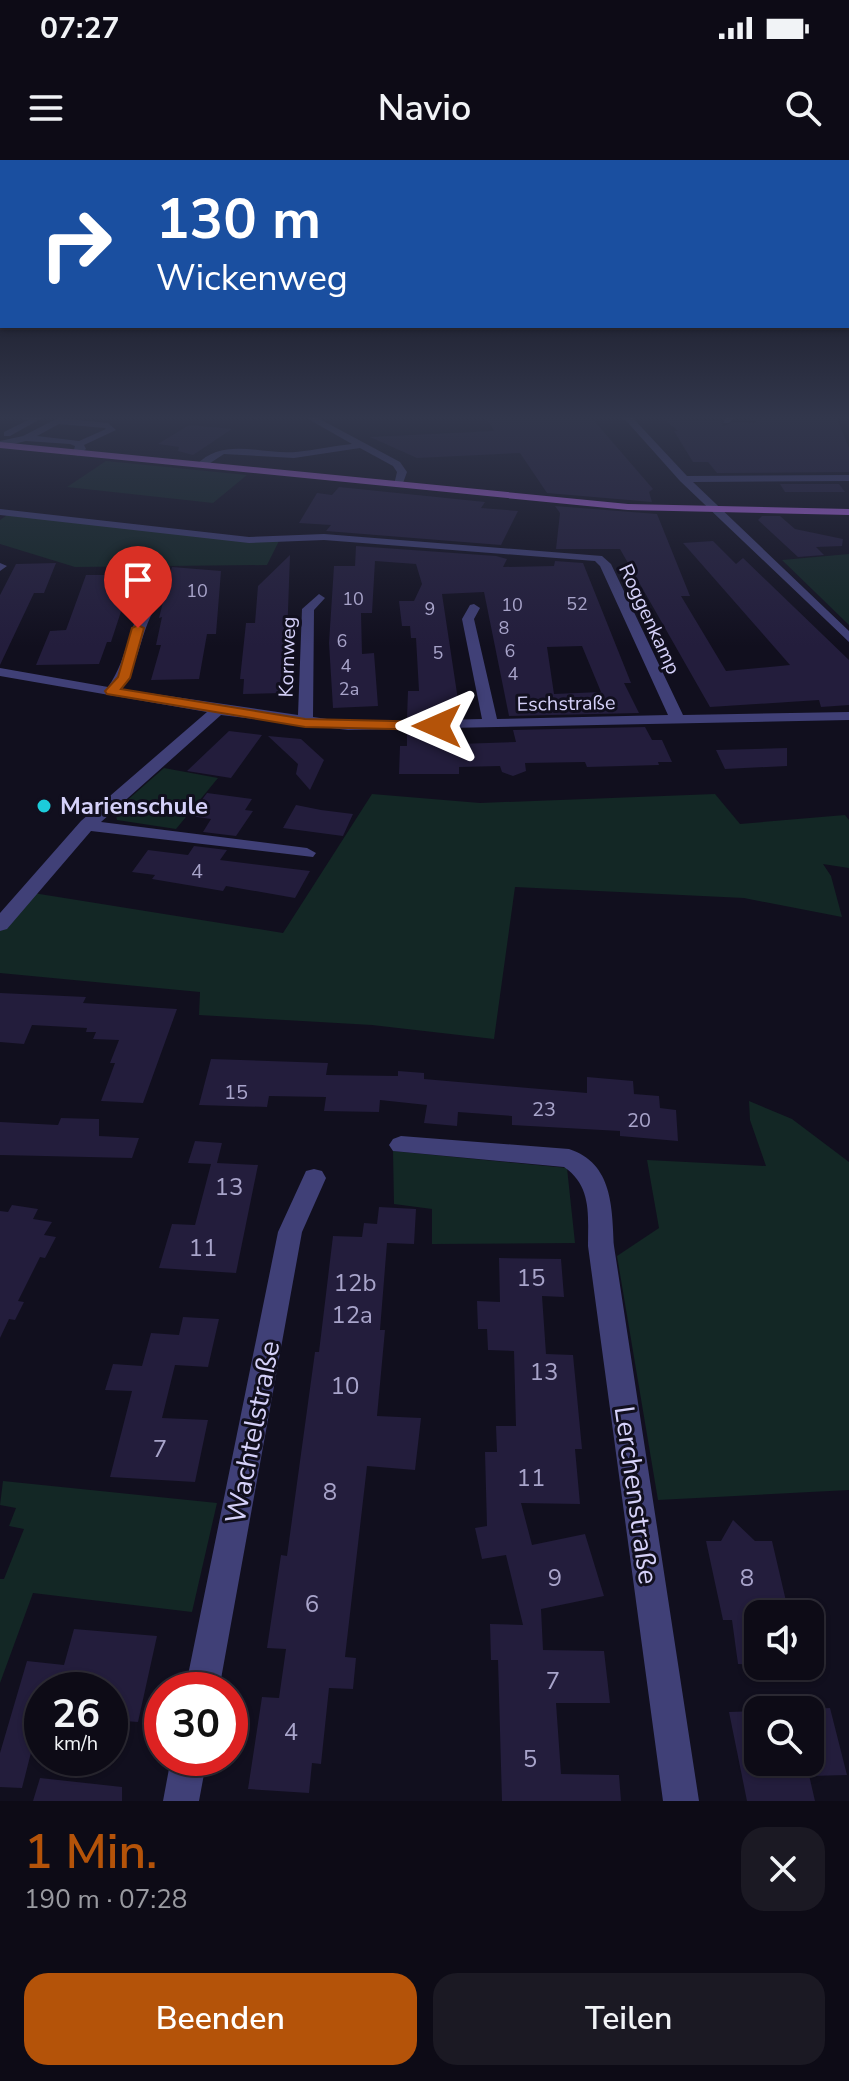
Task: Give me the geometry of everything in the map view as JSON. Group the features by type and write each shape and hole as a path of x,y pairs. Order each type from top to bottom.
{"main road":[{"path":"490,493 628,507 849,512"}],"street":[{"path":"698,493 849,638"},
{"name":"Roggenkamp","path":"0,512 249,540 324,537 598,558 605,564 678,721"},
{"path":"112,691 124,678 146,603 159,593"},
{"name":"Kornweg","path":"305,723 308,609 319,598"},
{"path":"474,608 468,619 491,725"},
{"name":"Eschstraße","path":"0,672 218,710 348,726 849,716"},
{"path":"0,925 87,825 218,710"},
{"path":"87,825 307,853"},
{"name":"Lerchenstraße","path":"401,1145 569,1158 588,1169 599,1189 601,1246 681,1801"},
{"name":"Wachtelstraße","path":"205,1672 290,1232 314,1178"},
{"path":"181,1801 186,1776"}],"green space":[{"path":"118,493 226,493 213,503"},
{"path":"10,513 249,540 280,539 267,565 75,567 0,544 0,520"},
{"path":"849,554 849,625 782,560"},
{"path":"164,768 218,778 176,829 117,820 115,811"},
{"path":"372,794 480,803 715,794 740,824 845,815 849,820 849,868 823,864 831,876 842,917 744,898 515,887 494,1039 372,1025 199,1015 200,992 0,973 0,925 27,892 283,933"},
{"path":"749,1101 792,1119 849,1162 849,1490 658,1500 617,1256 659,1228 647,1160 766,1166 750,1120"},
{"path":"393,1151 567,1168 575,1243 432,1244 432,1209 394,1204"},
{"path":"3,1481 217,1503 192,1612 33,1593 0,1683 0,1579 4,1579 24,1529 9,1526 16,1508 0,1505"}],"building":[{"path":"317,493 393,493 485,502 481,508 518,511 501,545 326,531 331,525 299,523"},
{"path":"547,493 649,493 652,502"},
{"path":"555,506 657,514 690,596 681,596 726,671 790,665 683,543 713,541 736,564 743,558 849,660 849,705 821,707 819,700 710,707 620,549 556,549 560,513"},
{"path":"762,516 780,516 795,529 843,539 842,546 816,547 824,555 798,557 758,520"},
{"path":"356,546 496,556 507,559 503,567 554,566 555,561 583,563 631,683 624,683 639,713 509,716 484,592 442,594 458,700 457,717 407,718 408,691 419,691 416,638 411,638 410,626 402,626 399,601 414,601 422,584 416,564 375,561 372,613 361,613 362,654 374,653 378,706 333,708 329,643 334,566 355,566","holes":["582,646 601,692 554,694 547,647"]},
{"path":"290,555 286,666 282,666 281,693 243,694 244,679 240,679 246,623 255,623 258,586"},
{"path":"56,563 44,593 34,593 0,665 0,595 16,564"},
{"path":"172,567 221,571 216,634 207,634 199,679 151,680 161,645 156,645 162,617 159,618"},
{"path":"86,575 133,575 111,642 107,642 99,664 36,665 50,631 66,630"},
{"path":"645,727 652,740 662,740 672,762 587,767 585,762 525,763 526,771 513,776 502,772 500,766 459,767 459,774 399,774 400,746 407,746 407,732 457,731 458,744 516,742 513,730"},
{"path":"229,731 262,735 231,778 187,771"},
{"path":"268,736 301,739 324,760 310,790 296,774 298,764"},
{"path":"787,748 787,766 725,769 716,750"},
{"path":"207,793 252,799 245,810 253,811 236,836 203,832 211,819 190,816"},
{"path":"296,805 353,814 343,836 283,828"},
{"path":"194,846 227,850 220,860 310,871 295,898 226,886 223,891 152,879 155,875 132,872 148,850 188,855"},
{"path":"0,993 86,997 83,1003 177,1009 143,1103 101,1101 115,1063 110,1063 119,1040 93,1039 96,1032 86,1032 87,1028 32,1025 24,1044 0,1042"},
{"path":"211,1059 328,1063 326,1075 398,1076 398,1071 424,1073 424,1079 587,1093 587,1077 633,1081 634,1094 659,1096 660,1108 676,1110 678,1141 620,1136 620,1131 512,1125 512,1116 458,1112 457,1126 424,1123 427,1105 380,1100 379,1112 324,1111 326,1097 269,1096 267,1107 199,1105"},
{"path":"61,1118 99,1119 99,1136 139,1138 132,1158 0,1155 0,1122 58,1125"},
{"path":"195,1141 222,1143 217,1163 258,1165 236,1273 159,1268 172,1224 195,1225 211,1164 188,1163"},
{"path":"12,1205 38,1209 33,1219 52,1222 44,1235 56,1237 45,1258 40,1257 18,1301 24,1302 15,1320 9,1319 0,1338 0,1211 8,1212"},
{"path":"379,1207 416,1209 414,1244 387,1243 380,1330 385,1330 377,1416 421,1418 415,1470 367,1466 345,1657 356,1658 353,1689 329,1688 321,1764 312,1763 309,1793 248,1789 262,1697 279,1698 286,1649 267,1648 281,1555 287,1556 315,1352 319,1352 333,1236 362,1237 364,1223 377,1224"},
{"path":"499,1258 561,1259 564,1297 542,1296 546,1354 573,1355 582,1449 575,1449 580,1504 521,1503 532,1545 585,1534 604,1596 541,1609 543,1650 604,1651 610,1703 556,1703 561,1774 619,1775 621,1801 502,1801 498,1660 491,1660 490,1624 523,1625 506,1555 482,1559 475,1528 487,1526 485,1452 497,1452 496,1426 516,1426 514,1351 488,1350 487,1329 478,1329 477,1301 500,1302"},
{"path":"183,1317 219,1319 208,1367 175,1365 162,1418 208,1420 195,1482 110,1477 132,1391 105,1390 113,1364 142,1366 151,1333 179,1335"},
{"path":"733,1520 755,1541 772,1541 786,1600 744,1600 744,1664 738,1664 732,1620 723,1620 706,1541 721,1541"},
{"path":"74,1629 157,1636 149,1672 144,1672 144,1695 138,1722 128,1721 128,1672 24,1672 25,1776 22,1788 0,1787 0,1753 27,1661 64,1665"},
{"path":"824,1708 830,1708 847,1775 824,1776"},
{"path":"744,1711 744,1776 809,1776 815,1801 747,1801 729,1712"},
{"path":"40,1778 122,1787 122,1801 33,1801"}],"place":[{"name":"Marienschule","path":"44,806"}],"route":[{"path":"138,628 124,678 112,691 305,723 437,726"}]}
